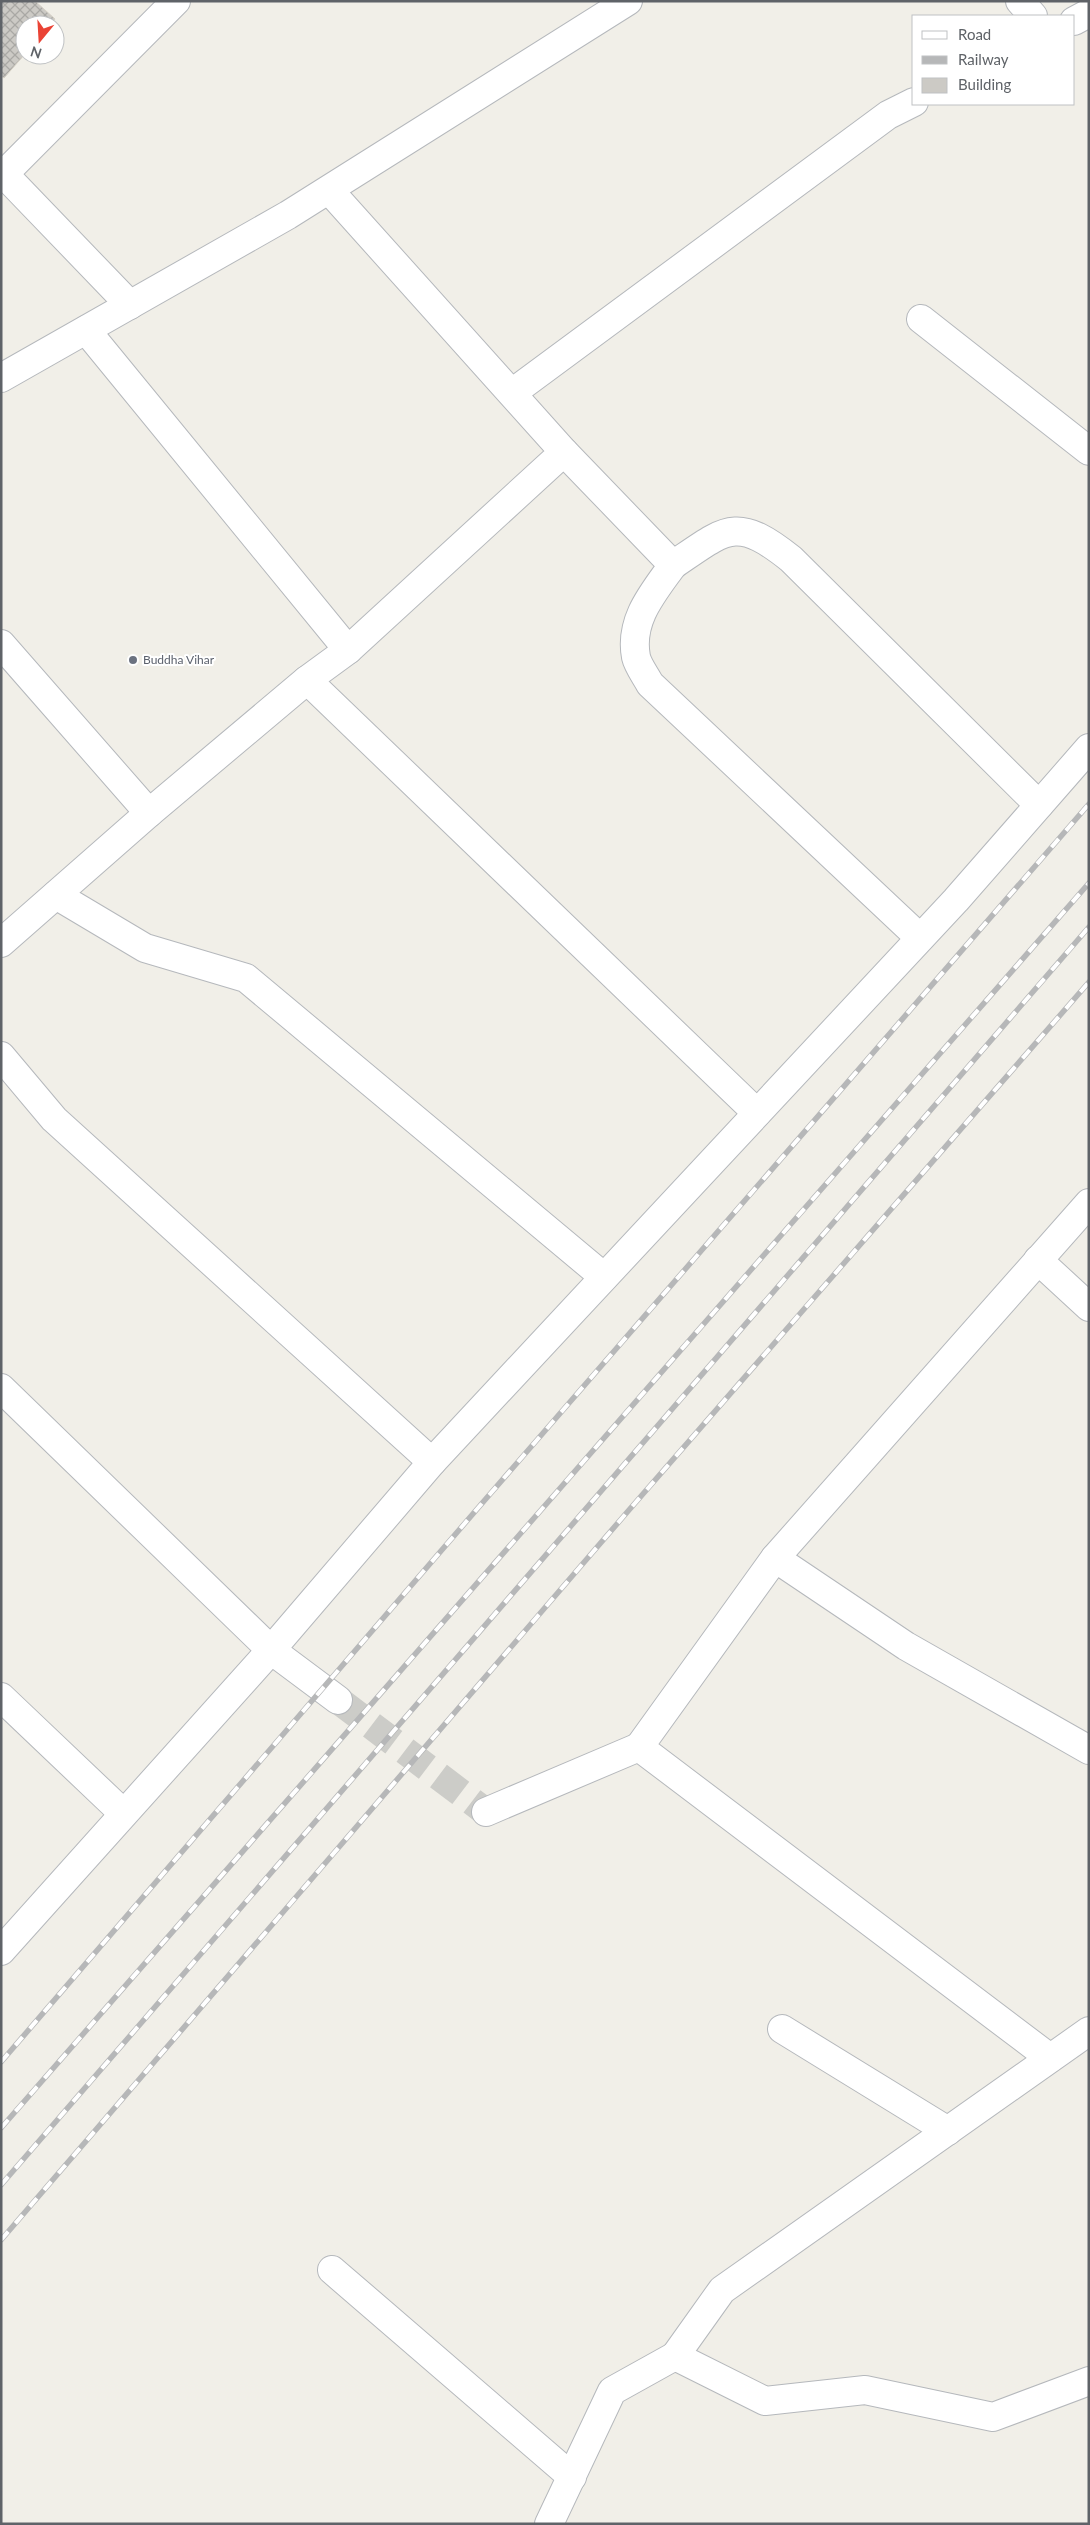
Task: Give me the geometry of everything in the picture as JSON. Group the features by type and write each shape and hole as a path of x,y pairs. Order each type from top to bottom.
{"street":[{"path":"130,305 3,173 176,1"},
{"path":"1,378 329,190 628,1"},
{"path":"1020,1 1031,15"},
{"path":"1075,21 1089,14"},
{"path":"512,394 888,115 912,103"},
{"path":"329,190 564,452 673,565"},
{"path":"920,319 1089,451"},
{"path":"86,330 348,650"},
{"path":"1,942 149,813 307,680 348,650 564,452"},
{"path":"920,938 650,684 636,658 636,632 642,608 673,565 719,534 745,531 769,542 791,559 1039,805"},
{"path":"1,644 149,813"},
{"path":"307,680 757,1113"},
{"path":"1,1951 270,1650 432,1462 920,938 1089,748"},
{"path":"56,895 145,948 246,978 604,1277"},
{"path":"1,1056 54,1119 432,1462"},
{"path":"486,1812 639,1747 776,1558 1089,1203"},
{"path":"1038,1260 1089,1307"},
{"path":"1,1388 270,1650 338,1700"},
{"path":"776,1558 906,1646 1089,1750"},
{"path":"1,1697 123,1813"},
{"path":"639,1747 1050,2058"},
{"path":"782,2029 948,2131"},
{"path":"549,2524 612,2391 675,2356 722,2290 1089,2031"},
{"path":"332,2270 572,2477"},
{"path":"675,2356 765,2401 864,2390 993,2417 1089,2381"}],"building":[{"path":"1,1 35,1 51,15 15,15 15,65 4,78 1,76"}],"tunnel":[{"path":"338,1700 486,1812"}],"railway":[{"path":"1,2062 484,1501 1089,804"},
{"path":"1,2128 1089,883"},
{"path":"1,2185 1089,927"},
{"path":"1,2240 629,1510 1089,982"}],"place":[{"name":"Buddha Vihar","path":"133,660"}]}
